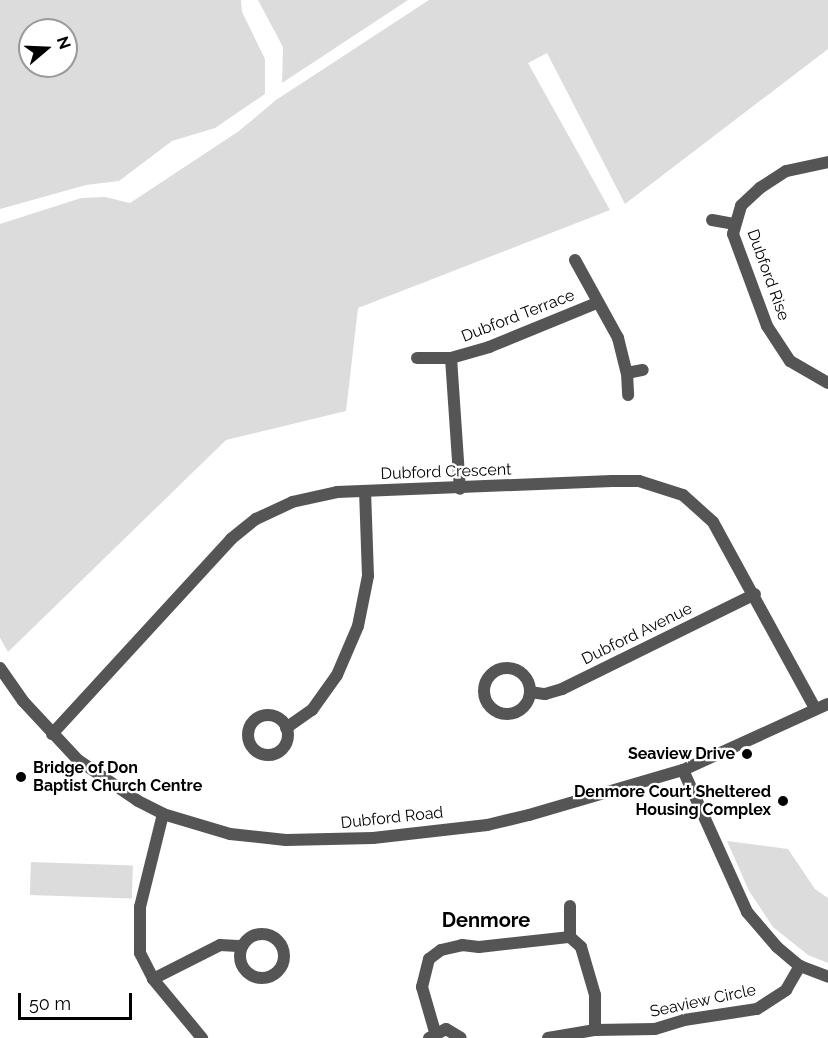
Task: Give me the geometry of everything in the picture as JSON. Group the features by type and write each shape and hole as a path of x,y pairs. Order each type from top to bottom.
{"street":[{"name":"Dubford Rise","path":"828,162 803,165 771,180 749,196 734,224 737,245 767,326 790,361 828,383"},
{"name":"Dubford Rise","path":"712,220 734,224"},
{"name":"Dubford Terrace","path":"574,260 618,339 627,373 628,394"},
{"name":"Dubford Terrace","path":"417,358 451,358 522,335 597,303"},
{"name":"Dubford Terrace","path":"451,358 460,489"},
{"path":"627,373 643,370"},
{"name":"Dubford Crescent","path":"52,734 231,539 256,519 310,497 365,492 612,481 661,486 683,495 713,522 755,594 816,708"},
{"path":"286,728 312,710 337,675 358,626 368,576 365,492"},
{"name":"Dubford Avenue","path":"530,693 545,694 561,688 755,594"},
{"name":"Dubford Road","path":"0,668 52,734 78,760 112,785 163,814 230,834 286,840 343,840 487,825 609,794 683,770 828,704"},
{"path":"683,770 747,912 777,947 800,966 828,977"},
{"path":"163,814 140,907 140,953 153,979 202,1038"},
{"path":"570,906 570,937 581,947 595,995 595,1030"},
{"path":"461,1038 452,1030 432,1035 422,987 429,959 441,950 462,945 479,947 570,937"},
{"path":"153,979 220,945 242,946"},
{"name":"Seaview Circle","path":"548,1038 595,1030 655,1029 684,1020 757,1009 786,990 800,966"}],"shaded area":[{"path":"0,0 241,0 242,12 265,59 265,94 215,128 172,141 119,181 86,185 0,209"},
{"path":"258,0 408,0 282,83 283,47"},
{"path":"429,0 828,0 828,49 625,204 547,53 528,63 610,210 358,308 346,411 226,440 8,652 0,638 0,224 81,198 105,197 130,203 239,131 276,100"},
{"path":"727,841 788,849 815,889 828,898 828,963 808,955 773,927 749,891"},
{"path":"31,862 133,866 132,899 30,895"}],"place":[{"name":"Seaview Drive","path":"747,754"},
{"name":"Bridge of Don Baptist Church Centre","path":"21,777"},
{"name":"Denmore Court Sheltered Housing Complex","path":"783,801"}],"district":[{"name":"Denmore","path":"486,920"}]}
